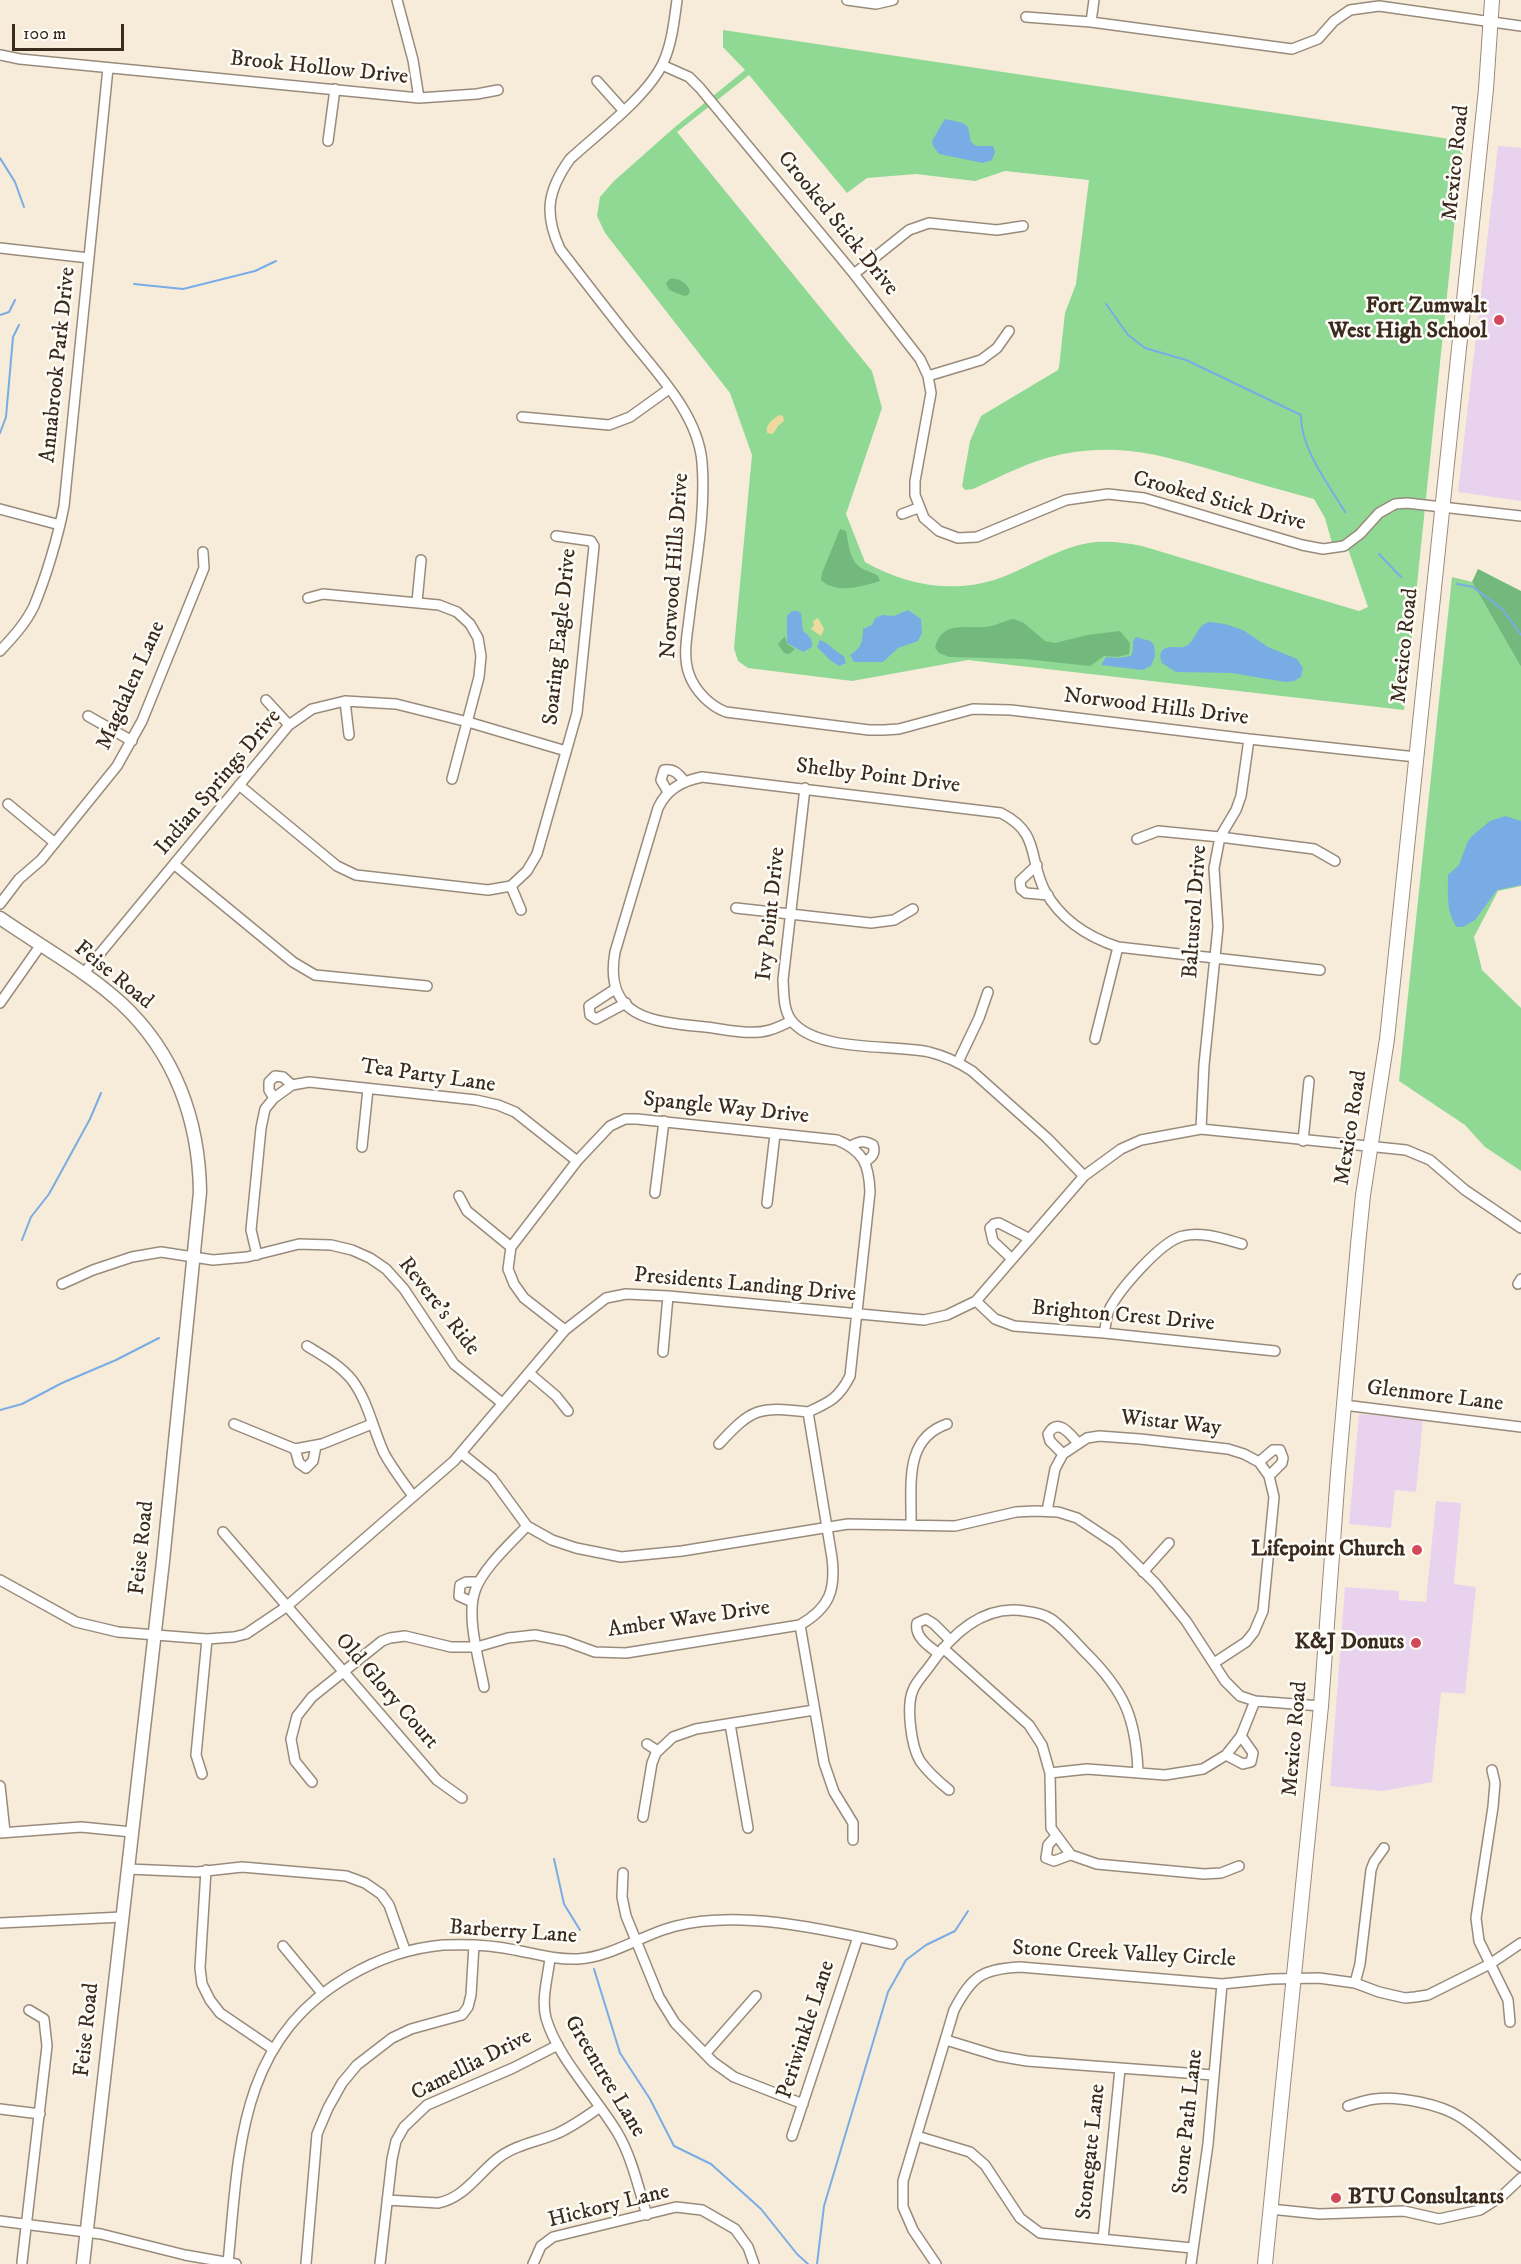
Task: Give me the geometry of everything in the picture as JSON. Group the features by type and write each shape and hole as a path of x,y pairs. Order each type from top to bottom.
{"main road":[{"name":"Mexico Road","path":"1265,2264 1321,1706 1362,1205 1387,1039 1492,0"},
{"name":"Feise Road","path":"0,918 83,974 120,1002 142,1024 166,1058 186,1100 197,1140 200,1177 194,1257 154,1635 83,2264"}],"street":[{"path":"397,0 413,60 419,98"},
{"name":"Norwood Hills Drive","path":"677,0 674,28 662,64 647,88 570,159 560,173 553,190 549,222 560,249 669,389 691,424 701,455 703,491 686,661 694,684 715,708 737,714 877,730 899,729 973,709 1011,710 1416,757"},
{"path":"847,0 876,4 893,0"},
{"path":"1091,22 1094,0"},
{"path":"1026,17 1091,22 1292,49 1318,39 1334,21 1350,10 1387,4 1521,26"},
{"name":"Brook Hollow Drive","path":"0,55 20,59 419,98 477,94 498,90"},
{"name":"Crooked Stick Drive","path":"662,64 689,77 700,88 854,274 920,359 928,376 931,393 915,481 915,495 918,508 924,518 939,531 958,538 976,537 1066,500 1108,494 1153,501 1302,545 1323,549 1344,546 1360,534 1379,513 1395,504 1419,503 1521,516"},
{"name":"Annabrook Park Drive","path":"0,651 20,629 34,607 64,506 108,68"},
{"path":"597,81 623,110"},
{"path":"328,141 334,89"},
{"path":"854,274 909,230 929,223 997,230 1023,226"},
{"path":"0,248 89,258"},
{"path":"928,376 981,360 997,348 1009,331"},
{"path":"522,417 609,425 630,417 669,389"},
{"path":"0,508 60,525"},
{"path":"902,514 918,508"},
{"name":"Soaring Eagle Drive","path":"511,886 527,871 537,854 577,713 594,546 591,541 584,538 556,536"},
{"name":"Magdalen Lane","path":"0,904 19,879 37,865 55,843 117,766 132,741 204,568 203,552"},
{"path":"417,602 421,560"},
{"path":"308,598 324,594 438,605 457,612 470,624 478,638 481,656 479,677 452,779"},
{"path":"266,700 289,725"},
{"path":"345,701 349,735"},
{"name":"Indian Springs Drive","path":"83,974 289,725 312,709 345,701 405,705 566,751"},
{"path":"88,716 132,741"},
{"name":"Baltusrol Drive","path":"1201,1130 1204,1065 1218,927 1214,868 1220,837 1239,804 1245,780 1249,739"},
{"name":"Shelby Point Drive","path":"668,792 661,780 664,770 671,769 684,781"},
{"name":"Shelby Point Drive","path":"615,989 612,970 615,952 658,808 668,792 684,781 702,777 1001,813 1011,818 1025,832 1048,895 1060,913 1085,934 1118,947 1320,970"},
{"path":"239,785 337,866 356,875 488,890 511,886 521,910"},
{"name":"Ivy Point Drive","path":"791,1021 784,1003 783,980 805,788"},
{"path":"8,804 55,843"},
{"path":"1137,838 1158,831 1220,837 1314,849 1335,861"},
{"path":"175,865 293,962 309,972 340,978 426,986"},
{"path":"1037,865 1020,881 1021,889 1026,892 1048,895"},
{"path":"736,908 790,912 871,923 894,920 913,909"},
{"path":"0,1003 40,946"},
{"path":"1095,1039 1118,947"},
{"path":"626,1003 596,1019 590,1015 589,1006 615,989 641,1016 660,1023 756,1032 772,1030 791,1021 822,1040 928,1052 958,1062 1021,1114 1084,1176"},
{"path":"958,1062 979,1018 988,992"},
{"name":"Tea Party Lane","path":"274,1098 269,1090 269,1082 275,1076 283,1077 292,1085"},
{"path":"1303,1141 1309,1081"},
{"name":"Tea Party Lane","path":"256,1255 250,1230 265,1109 274,1098 292,1085 309,1082 498,1104 515,1112 577,1161"},
{"path":"362,1147 368,1089"},
{"name":"Spangle Way Drive","path":"511,1246 577,1161 610,1126 618,1121 636,1119 664,1121 837,1140 850,1146 860,1141 873,1145 875,1151 865,1162 869,1172 870,1192 850,1376 843,1390 829,1402 808,1412"},
{"path":"655,1192 664,1121"},
{"name":"Presidents Landing Drive","path":"0,1580 76,1622 118,1632 207,1639 246,1634 286,1607 461,1453 565,1330 606,1298 626,1294 668,1296 924,1320 947,1315 976,1301 1084,1176 1131,1144 1182,1131 1201,1130 1406,1150 1430,1160 1465,1190 1521,1228"},
{"path":"767,1203 775,1134"},
{"path":"850,1146 865,1162"},
{"path":"459,1196 467,1211 511,1246 508,1269 514,1284 524,1298 565,1330"},
{"path":"1012,1259 993,1241 990,1228 999,1223 1030,1239"},
{"path":"1104,1333 1109,1311 1121,1293 1161,1247 1184,1235 1210,1236 1242,1244"},
{"name":"Revere's Ride","path":"62,1284 93,1270 132,1257 161,1252 213,1260 256,1255 299,1244 331,1245 370,1258 386,1269 404,1289 454,1364 502,1403"},
{"path":"663,1352 668,1296"},
{"name":"Brighton Crest Drive","path":"976,1301 994,1319 1014,1326 1104,1333 1275,1352"},
{"path":"308,1346 333,1362 352,1380 362,1396 391,1466 413,1496"},
{"path":"529,1373 556,1396 568,1411"},
{"name":"Glenmore Lane","path":"1344,1405 1521,1427"},
{"path":"719,1444 740,1421 755,1412 777,1408 808,1412"},
{"name":"Amber Wave Drive","path":"312,1782 295,1761 291,1739 294,1722 312,1697 381,1641 390,1638 405,1636 451,1647 477,1647 508,1638 535,1635 565,1641 595,1652 626,1653 800,1625 811,1618 829,1599 834,1570 808,1412"},
{"path":"234,1424 295,1449 316,1446 372,1424"},
{"path":"911,1524 914,1457 926,1436 935,1428 947,1424"},
{"path":"1047,1512 1055,1469 1063,1454 1050,1442 1048,1434 1057,1426 1063,1427 1078,1443"},
{"name":"Wistar Way","path":"1063,1454 1087,1438 1099,1436 1228,1449 1259,1462"},
{"path":"295,1449 299,1463 306,1468 313,1461 316,1446"},
{"path":"1214,1663 1246,1642 1254,1632 1263,1611 1274,1497 1269,1476 1259,1462 1273,1450 1280,1450 1282,1463 1269,1476"},
{"path":"461,1453 492,1478 527,1526 552,1540 576,1548 621,1557 682,1551 848,1524 955,1526 1016,1512 1047,1512 1077,1518 1116,1544 1174,1604 1231,1689 1240,1696 1255,1701 1321,1706"},
{"path":"484,1687 472,1602 479,1582 527,1526"},
{"name":"Old Glory Court","path":"223,1532 437,1780 462,1798"},
{"path":"1143,1572 1169,1543"},
{"path":"472,1602 459,1596 460,1586 466,1582 479,1582"},
{"path":"950,1790 920,1760 912,1733 910,1711 913,1690 950,1640 971,1623 992,1611 1014,1609 1050,1618 1104,1671 1117,1689 1130,1716 1137,1745 1138,1772"},
{"path":"950,1640 926,1619 917,1623 918,1634 1029,1725 1042,1745 1050,1773 1051,1828 1070,1854 1097,1864 1204,1874 1221,1873 1239,1866"},
{"path":"800,1625 824,1763 834,1792 852,1823 853,1840"},
{"path":"202,1774 196,1755 207,1639"},
{"path":"1050,1773 1088,1769 1165,1775 1190,1773 1203,1769 1226,1755 1241,1736 1255,1701"},
{"path":"643,1817 650,1769 658,1750 673,1737 696,1729 814,1710"},
{"path":"730,1724 748,1828"},
{"path":"1226,1755 1243,1764 1251,1762 1253,1753 1241,1736"},
{"path":"647,1744 658,1750"},
{"path":"1492,1770 1495,1783 1493,1807 1476,1918 1479,1941 1508,2000 1510,2022"},
{"path":"0,1786 3,1833 81,1827 132,1832"},
{"path":"1056,1836 1048,1845 1046,1858 1054,1861 1070,1854"},
{"path":"1355,1983 1360,1964 1371,1870 1384,1848"},
{"path":"128,1869 157,1872 242,1867 346,1876 365,1883 381,1894 389,1905 405,1950"},
{"path":"206,1870 200,1968 202,1984 220,2013 273,2049"},
{"path":"623,1873 622,1897 626,1916 660,1997 675,2024 705,2054 734,2077 803,2104"},
{"path":"0,1923 122,1917"},
{"name":"Barberry Lane","path":"228,2263 240,2143 244,2121 260,2075 273,2049 294,2022 322,1994 363,1968 405,1950 443,1946 474,1945 513,1949 550,1958 594,1957 674,1926 702,1920 743,1920 803,1926 892,1944"},
{"name":"Periwinkle Lane","path":"792,2136 858,1937"},
{"name":"Stone Creek Valley Circle","path":"936,2264 914,2230 903,2207 903,2181 954,2010 963,1992 977,1976 999,1968 1020,1967 1222,1983 1319,1978 1355,1983 1405,1998 1428,1995 1490,1964 1521,1943"},
{"path":"306,2264 317,2134 328,2108 342,2083 357,2065 392,2038 411,2029 462,2015 468,2007 471,1995 474,1945"},
{"path":"283,1946 322,1994"},
{"name":"Greentree Lane","path":"550,1958 545,2004 546,2017 558,2045 617,2133 630,2160 647,2215"},
{"name":"Stone Path Lane","path":"1191,2264 1199,2213 1222,1983"},
{"path":"705,2054 756,1996"},
{"path":"21,2263 47,2046 46,2024 40,2015 29,2010"},
{"path":"946,2040 998,2056 1027,2061 1213,2074"},
{"name":"Camellia Drive","path":"380,2264 396,2141 404,2127 419,2111 558,2045"},
{"name":"Stonegate Lane","path":"1103,2239 1120,2069"},
{"path":"1348,2106 1376,2099 1389,2099 1416,2102 1444,2109 1472,2125 1521,2167"},
{"path":"387,2199 438,2203 446,2201 469,2187 497,2158 523,2144 555,2134 600,2107"},
{"path":"0,2109 40,2114"},
{"path":"917,2136 970,2152 985,2165 1020,2218 1040,2234 1192,2248"},
{"path":"1270,2209 1319,2214 1404,2211 1439,2219 1480,2210 1502,2196 1521,2178"},
{"name":"Hickory Lane","path":"532,2264 541,2247 553,2237 676,2207 702,2210 735,2229 748,2247 754,2264"},
{"path":"0,2221 86,2232 236,2264"}],"shaded area":[{"name":"Fort Zumwalt West High School","path":"1498,146 1521,148 1521,501 1458,492"},
{"path":"1359,1414 1423,1419 1416,1492 1395,1490 1391,1528 1349,1524"},
{"path":"1436,1501 1461,1503 1454,1584 1476,1587 1465,1694 1441,1692 1432,1782 1383,1791 1330,1786 1345,1587 1399,1591 1399,1600 1426,1602"}],"green space":[{"path":"723,30 1463,141 1404,710 968,660 852,681 748,668 738,661 734,648 752,455 730,393 605,233 597,216 600,197 614,181 745,70 723,47","holes":["749,75 847,193 867,178 916,174 975,181 1005,171 1089,180 1076,284 1065,313 1058,370 981,416 970,441 962,486 965,490 973,489 1028,464 1063,454 1122,450 1177,460 1314,499 1325,518 1332,543 1345,540 1368,607 1359,611 1142,546 1119,542 1096,542 1074,547 992,581 974,585 937,586 918,583 882,571 865,562 846,514 882,408 872,371 677,132"]},
{"path":"670,279 684,283 690,291 688,295 684,296 669,290 666,283"},
{"path":"840,529 846,531 856,563 878,576 880,581 858,587 842,588 827,585 821,580"},
{"path":"1478,569 1521,591 1521,667 1472,582"},
{"path":"1452,577 1472,582 1521,667 1521,886 1498,891 1474,937 1482,970 1521,1008 1521,1171 1485,1147 1465,1125 1399,1081"},
{"path":"1014,619 1024,623 1045,641 1055,643 1087,635 1120,631 1130,643 1129,654 1117,657 1104,656 1090,666 1024,659 949,657 939,653 935,648 944,632 951,629 991,626"},
{"path":"785,636 787,644 795,649 789,654 784,653 778,644"}],"sand":[{"path":"779,415 783,416 784,421 773,434 767,433 768,424"},
{"path":"818,618 824,629 821,636 811,629 814,625 813,621"}],"water":[{"path":"945,119 963,123 968,127 971,142 976,146 993,146 995,152 992,160 983,163 939,154 932,141"},
{"path":"908,610 921,619 922,633 918,641 898,648 883,662 854,662 850,655 861,644 863,629 872,625 875,618 883,615 894,616"},
{"path":"792,611 801,613 803,631 812,641 812,647 803,652 787,643 787,616"},
{"path":"1209,622 1243,630 1268,647 1297,659 1303,668 1301,677 1285,682 1232,673 1176,672 1162,663 1160,655 1162,650 1186,646 1202,626"},
{"path":"1136,637 1150,641 1154,645 1155,656 1151,666 1142,670 1101,665 1106,657 1131,656 1133,641"},
{"path":"820,640 844,656 846,663 839,666 830,660 817,647"},
{"path":"1505,816 1521,821 1521,885 1497,890 1475,920 1463,927 1457,927 1449,909 1448,875 1459,865 1472,836 1490,821"}],"waterway":[{"path":"0,158 15,182 24,207"},
{"path":"134,284 183,289 255,271 276,261"},
{"path":"0,315 9,312 15,300"},
{"path":"1106,304 1128,335 1145,348 1186,360 1301,415 1302,428 1310,453 1345,512"},
{"path":"0,433 6,417 13,337 19,325"},
{"path":"1379,554 1401,577"},
{"path":"1457,584 1473,587 1503,610 1521,635"},
{"path":"22,1240 31,1217 49,1194 90,1119 101,1093"},
{"path":"0,1410 22,1404 159,1338"},
{"path":"554,1859 564,1904 580,1930"},
{"path":"817,2264 824,2206 888,1992 906,1960 926,1945 955,1931 968,1911"},
{"path":"594,1969 620,2053 650,2099 674,2146 711,2164 761,2209 797,2254 808,2264"}],"place":[{"name":"Fort Zumwalt West High School","path":"1499,320"},
{"name":"Lifepoint Church","path":"1417,1550"},
{"name":"K&J Donuts","path":"1416,1643"},
{"name":"BTU Consultants","path":"1336,2198"}]}
